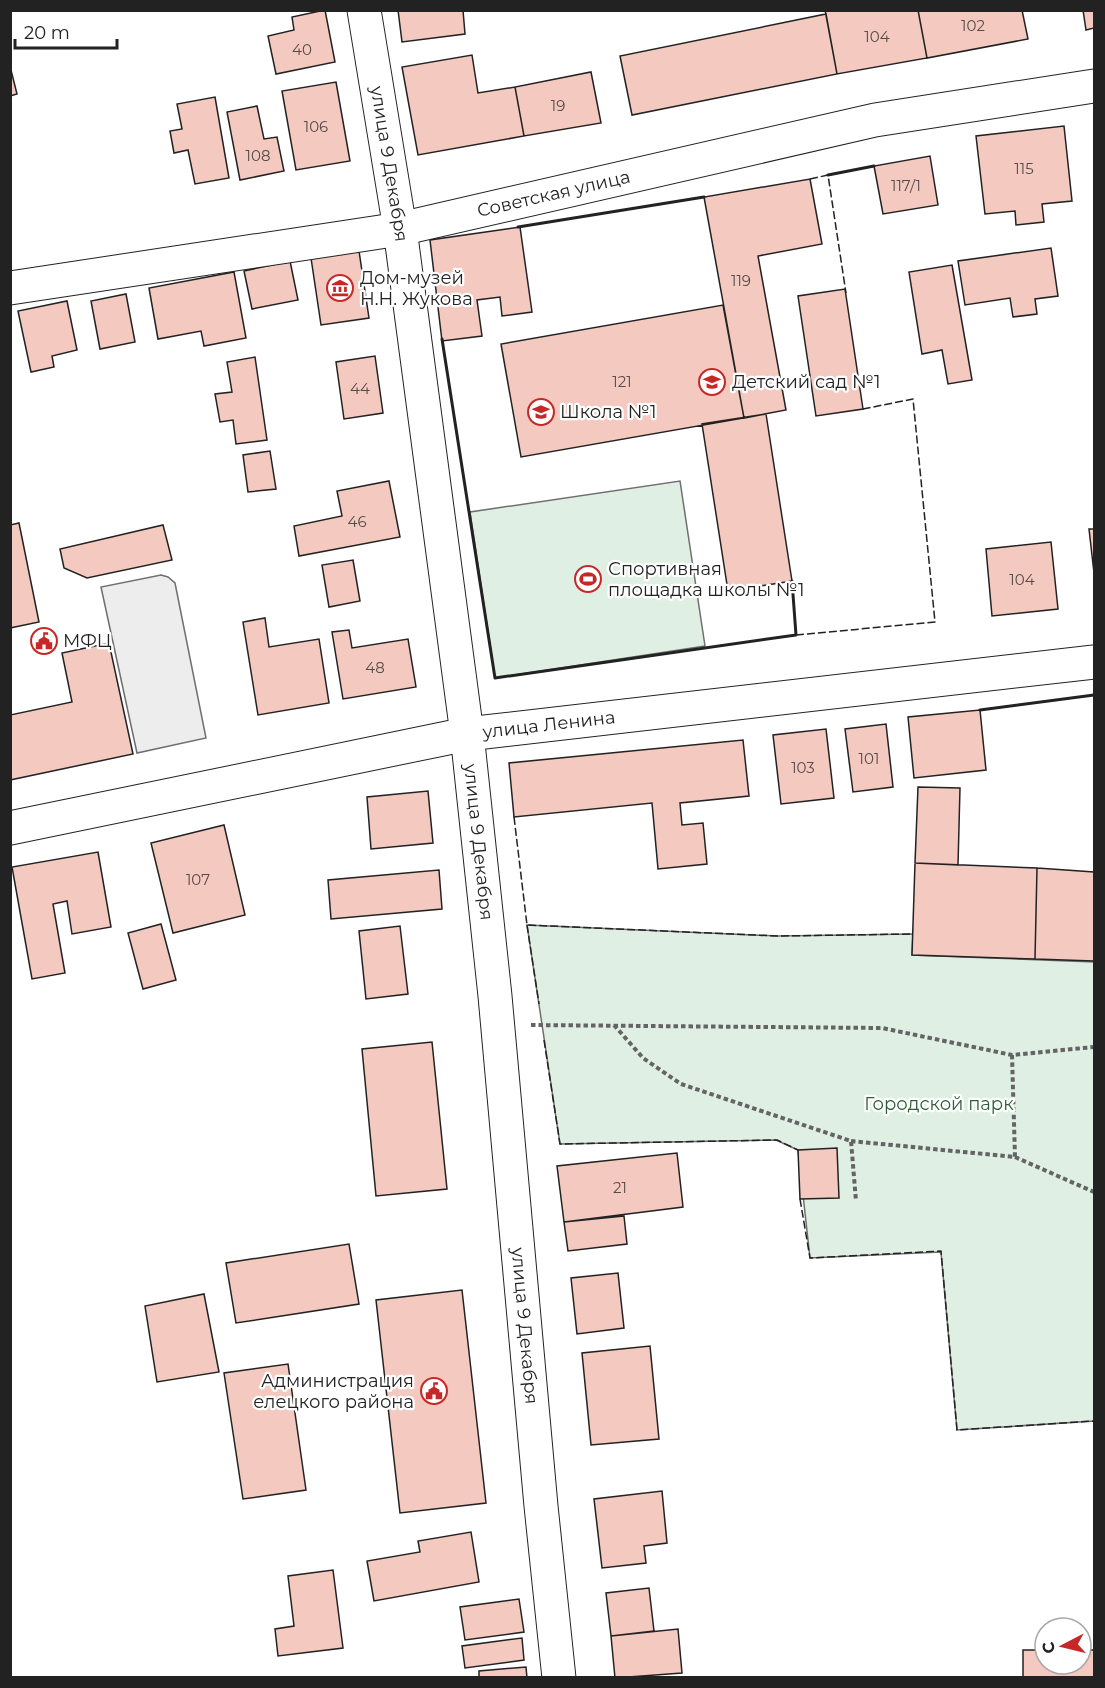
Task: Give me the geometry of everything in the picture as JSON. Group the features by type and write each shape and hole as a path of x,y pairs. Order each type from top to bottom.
{"street":[{"name":"улица 9 Декабря","path":"364,10 400,229 467,734 495,996 559,1677"},
{"name":"Советская улица","path":"10,288 400,229 875,120 1095,86"},
{"name":"улица Ленина","path":"10,828 467,734 1095,662"}],"path":[{"path":"614,1025 643,1058 681,1084 851,1141 1014,1157 1095,1192"},
{"path":"526,1026 882,1028 1012,1055 1095,1047"},
{"path":"1012,1055 1014,1157"},
{"path":"851,1141 856,1201"}],"green space":[{"name":"Спортивная площадка школы №1","path":"680,481 705,646 495,678 470,512"},
{"name":"Городской парк","path":"527,925 778,936 913,934 912,955 1094,962 1094,1421 957,1430 941,1252 810,1258 798,1150 776,1140 560,1144"}],"shaded area":[{"path":"161,575 175,583 206,738 137,753 101,587"}],"building":[{"path":"325,10 335,62 276,74 268,36 294,30 292,17"},
{"path":"398,10 463,10 465,34 402,42"},
{"path":"825,10 918,10 927,58 837,74"},
{"path":"918,10 1022,10 1028,39 927,58"},
{"path":"1083,10 1094,10 1094,28 1086,30"},
{"path":"826,14 837,74 632,115 620,56"},
{"path":"472,55 478,93 515,87 524,136 418,155 402,67"},
{"path":"10,66 17,94 10,96"},
{"path":"591,72 601,123 524,136 515,87"},
{"path":"336,82 350,161 296,170 282,91"},
{"path":"215,97 229,178 195,184 188,150 174,153 170,131 182,129 177,104"},
{"path":"257,106 264,139 277,137 284,171 240,180 227,112"},
{"path":"1064,126 1072,201 1042,204 1044,222 1016,225 1015,211 985,214 976,136"},
{"path":"930,156 938,205 883,214 874,166"},
{"path":"810,179 822,244 758,256 786,410 744,418 704,197"},
{"path":"520,227 532,312 502,316 500,297 477,300 482,336 442,341 430,240"},
{"path":"1051,248 1058,296 1035,299 1037,314 1013,317 1010,298 965,305 958,261"},
{"name":"Дом-музей Н.Н. Жукова","path":"359,251 369,318 321,325 311,258"},
{"path":"290,261 298,300 252,309 244,271"},
{"path":"952,265 972,380 948,384 942,350 922,354 909,272"},
{"path":"234,272 246,338 204,346 201,331 158,339 149,288"},
{"path":"845,289 863,409 816,416 798,296"},
{"path":"126,294 135,342 100,349 91,301"},
{"path":"67,301 77,350 52,356 54,367 31,372 18,311"},
{"path":"723,305 744,418 521,457 501,344"},
{"path":"375,356 383,413 344,419 336,362"},
{"path":"255,357 267,440 236,444 233,420 220,422 215,394 232,392 227,362"},
{"path":"766,414 792,581 728,591 702,424"},
{"path":"270,451 276,489 248,492 243,455"},
{"path":"389,481 400,537 299,556 294,526 342,516 337,491"},
{"path":"19,523 39,622 10,628 10,525"},
{"path":"163,525 172,560 87,578 64,568 60,549"},
{"path":"1089,529 1094,529 1094,573"},
{"path":"1051,542 1058,609 992,616 986,549"},
{"path":"353,560 360,601 329,607 322,565"},
{"path":"265,618 269,647 319,639 329,703 258,715 243,622"},
{"path":"349,630 352,648 408,639 416,687 343,699 332,632"},
{"path":"109,643 133,754 10,780 10,715 72,702 62,653"},
{"path":"980,710 986,770 914,778 908,717"},
{"path":"886,724 893,787 853,792 845,729"},
{"path":"826,729 834,798 781,804 773,735"},
{"path":"743,740 749,796 680,803 682,825 703,823 707,864 658,869 652,803 514,817 509,763"},
{"path":"918,787 960,788 958,865 915,863"},
{"path":"428,791 433,843 371,849 367,797"},
{"path":"224,825 245,915 173,933 151,843"},
{"path":"98,852 111,927 72,934 67,901 53,904 65,973 32,979 12,867"},
{"path":"915,863 1037,868 1035,959 912,955"},
{"path":"1037,868 1094,872 1094,961 1035,959"},
{"path":"439,870 442,909 331,919 328,880"},
{"path":"161,924 176,980 143,989 128,933"},
{"path":"400,926 408,994 366,999 359,931"},
{"path":"432,1042 447,1189 376,1196 362,1049"},
{"path":"837,1148 839,1198 800,1199 798,1150"},
{"path":"677,1153 683,1207 564,1222 557,1166"},
{"path":"624,1216 627,1244 568,1251 564,1222"},
{"path":"349,1244 359,1304 236,1323 226,1263"},
{"path":"618,1273 624,1328 577,1334 571,1278"},
{"path":"462,1290 486,1503 400,1513 376,1300"},
{"path":"204,1294 219,1372 157,1382 145,1306"},
{"path":"650,1346 659,1439 591,1445 582,1353"},
{"path":"288,1364 306,1490 243,1499 224,1373"},
{"path":"662,1491 667,1543 644,1546 646,1563 602,1568 594,1499"},
{"path":"471,1532 479,1582 374,1601 367,1561 420,1552 418,1541"},
{"path":"333,1570 343,1648 278,1656 275,1629 294,1626 288,1576"},
{"path":"649,1588 654,1631 611,1636 606,1593"},
{"path":"519,1599 524,1632 465,1640 460,1607"},
{"path":"678,1629 682,1673 615,1678 611,1636"},
{"path":"522,1638 524,1660 465,1668 462,1646"},
{"path":"1023,1650 1033,1650 1033,1676 1093,1676 1094,1650 1094,1678 1023,1678"},
{"path":"526,1667 527,1678 479,1678 479,1671"}],"fence":[{"path":"810,179 828,175 846,293"},
{"path":"796,635 935,622 913,399 863,409 863,406"},
{"path":"514,817 527,925 778,936 913,934"},
{"path":"527,925 539,1004"},
{"path":"544,1040 560,1144 777,1140 798,1150"},
{"path":"800,1199 810,1258 941,1251 957,1430 1094,1421"}],"wall":[{"path":"828,175 874,166"},
{"path":"518,227 704,197"},
{"path":"442,339 495,678 796,635 792,581"},
{"path":"980,710 1094,695"}],"place":[{"name":"Дом-музей Н.Н. Жукова","path":"340,288"},
{"name":"Детский сад №1","path":"712,382"},
{"name":"Школа №1","path":"541,412"},
{"name":"Спортивная площадка школы №1","path":"588,579"},
{"name":"МФЦ","path":"44,641"},
{"name":"Администрация елецкого района","path":"434,1391"}]}
